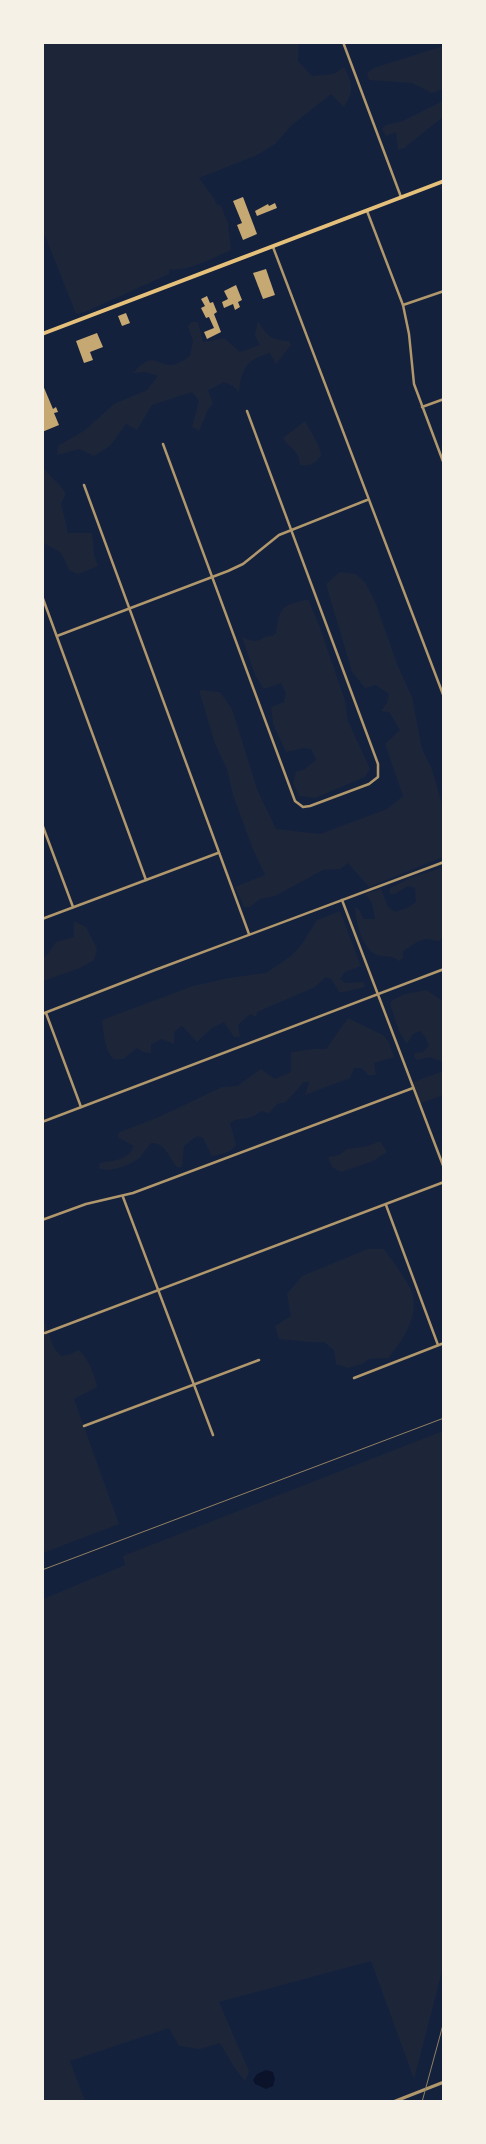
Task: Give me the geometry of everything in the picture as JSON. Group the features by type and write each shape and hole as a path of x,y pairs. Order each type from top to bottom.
{"main road":[{"path":"42,334 444,181"}],"street":[{"path":"343,42 401,197"},
{"path":"367,211 403,305 408,329 414,384 444,464"},
{"path":"273,246 367,500 444,698"},
{"path":"403,305 444,291"},
{"path":"422,407 444,399"},
{"path":"162,444 292,794 299,805 310,806 370,784 375,781 379,774 378,764 247,411"},
{"path":"84,485 249,934"},
{"path":"57,636 243,564 276,537 367,500"},
{"path":"42,596 146,880"},
{"path":"42,824 73,907"},
{"path":"42,919 218,853"},
{"path":"81,1107 44,1014 91,994 444,862"},
{"path":"342,900 444,1168"},
{"path":"42,1122 444,969"},
{"path":"42,1220 86,1204 123,1197 413,1088"},
{"path":"45,1333 444,1182"},
{"path":"123,1197 213,1435"},
{"path":"386,1204 438,1345"},
{"path":"354,1378 444,1343"},
{"path":"84,1426 259,1360"},
{"path":"392,2102 444,2082"}],"shaded area":[{"path":"42,43 299,43 298,61 312,76 334,74 344,67 351,83 351,92 344,107 331,94 292,125 275,144 257,155 199,178 216,204 221,206 228,223 231,250 192,267 176,270 169,269 169,274 85,312 76,314 43,233"},
{"path":"443,46 443,89 432,93 412,83 369,80 367,73 374,68"},
{"path":"443,101 443,117 404,148 398,150 396,132 386,136 382,129 386,125 403,121"},
{"path":"258,321 270,336 278,340 289,341 291,345 276,364 270,353 250,362 244,371 239,392 233,386 224,382 208,390 213,403 199,431 192,427 199,401 192,392 152,405 137,430 126,424 110,446 94,456 79,449 57,455 58,446 85,430 114,404 147,390 158,376 146,372 133,373 141,365 152,360 170,365 176,364 190,356 193,341 188,326 192,322 198,322 203,342 224,338 240,352 260,345 255,335"},
{"path":"305,421 317,442 321,455 312,464 300,465 296,452 283,438"},
{"path":"42,465 66,494 61,503 68,533 92,533 94,555 98,566 78,574 69,570 59,552 43,542"},
{"path":"340,572 356,574 366,584 376,604 397,664 412,697 422,749 431,767 443,807 443,857 369,887 348,863 340,869 323,870 275,896 260,899 250,907 244,907 235,887 265,875 252,847 233,795 227,769 215,744 199,690 220,692 232,709 257,789 276,829 320,834 387,809 403,796 385,744 400,730 389,712 381,711 387,703 389,694 376,685 365,688 352,672 326,584"},
{"path":"308,599 345,700 348,721 370,769 365,777 315,798 299,796 293,783 296,772 305,769 316,760 311,749 303,748 286,752 273,724 271,707 284,702 286,693 281,683 264,689 255,675 242,637 256,641 272,636 276,633 283,608"},
{"path":"441,868 444,880 443,937 439,941 423,939 417,942 403,951 403,958 399,961 372,952 364,941 355,913 355,907 364,919 375,919 372,903 365,894 381,889 388,907 395,912 407,908 416,902 415,888 408,886 395,894 390,894 390,888 410,878"},
{"path":"340,911 361,966 345,972 340,979 346,983 364,982 365,987 340,993 331,979 326,977 315,987 257,1012 256,1017 250,1014 238,1025 240,1037 234,1037 224,1022 212,1028 197,1042 182,1026 174,1032 174,1044 161,1039 151,1045 151,1053 143,1052 137,1048 123,1059 113,1059 110,1055 105,1041 102,1020 193,986 229,978 266,973 291,956 302,944 317,920"},
{"path":"74,921 86,927 97,949 94,960 80,968 43,981 43,958 56,942 74,937"},
{"path":"426,990 443,1001 443,1062 430,1057 417,1060 414,1056 415,1053 423,1052 429,1046 426,1038 420,1031 413,1034 406,1043 399,1031 390,1004 392,1000 405,994"},
{"path":"348,1018 383,1035 389,1042 394,1057 374,1063 376,1075 368,1075 362,1068 354,1068 350,1078 305,1095 309,1082 304,1082 286,1102 277,1104 269,1113 261,1111 252,1117 237,1119 230,1123 236,1145 226,1153 212,1156 203,1138 197,1136 184,1146 182,1167 177,1167 160,1145 151,1143 141,1156 133,1162 114,1169 103,1170 99,1168 100,1163 120,1159 128,1155 134,1146 119,1138 120,1132 159,1117 222,1087 237,1086 261,1069 275,1079 291,1072 291,1052 326,1049"},
{"path":"443,1071 443,1095 419,1104 411,1083"},
{"path":"380,1141 387,1152 373,1161 341,1172 332,1167 328,1157 339,1155 347,1149 368,1146"},
{"path":"368,1249 384,1249 408,1284 414,1304 413,1314 406,1333 388,1358 369,1359 362,1364 348,1368 336,1364 334,1350 324,1342 279,1339 275,1326 291,1316 287,1294 302,1276"},
{"path":"42,1315 54,1348 61,1356 79,1350 86,1358 93,1372 97,1387 74,1399 119,1524 43,1553"},
{"path":"443,1431 443,1968 414,2079 371,1961 219,2002 249,2071 245,2081 220,2043 200,2049 179,2046 169,2028 70,2061 85,2101 43,2101 43,1599 125,1565 123,1556"},
{"path":"266,2070 273,2072 275,2079 273,2086 266,2089 255,2084 253,2080 257,2074"}],"building":[{"path":"243,197 257,234 243,240 237,225 242,223 233,201"},
{"path":"275,203 277,208 257,216 255,211 268,204 269,206"},
{"path":"266,269 275,295 263,299 253,273"},
{"path":"236,285 242,300 238,302 240,307 235,310 233,304 224,308 222,302 228,299 224,291"},
{"path":"207,296 210,303 213,302 217,312 214,314 221,332 207,339 204,332 214,328 209,317 206,318 201,308 205,306 201,299"},
{"path":"126,313 130,323 122,326 118,316"},
{"path":"97,333 103,347 90,352 93,360 84,363 76,341"},
{"path":"42,383 53,409 56,407 58,412 54,413 59,425 42,432"}],"railway":[{"path":"42,1570 444,1418"},
{"path":"422,2102 444,2021"}]}
